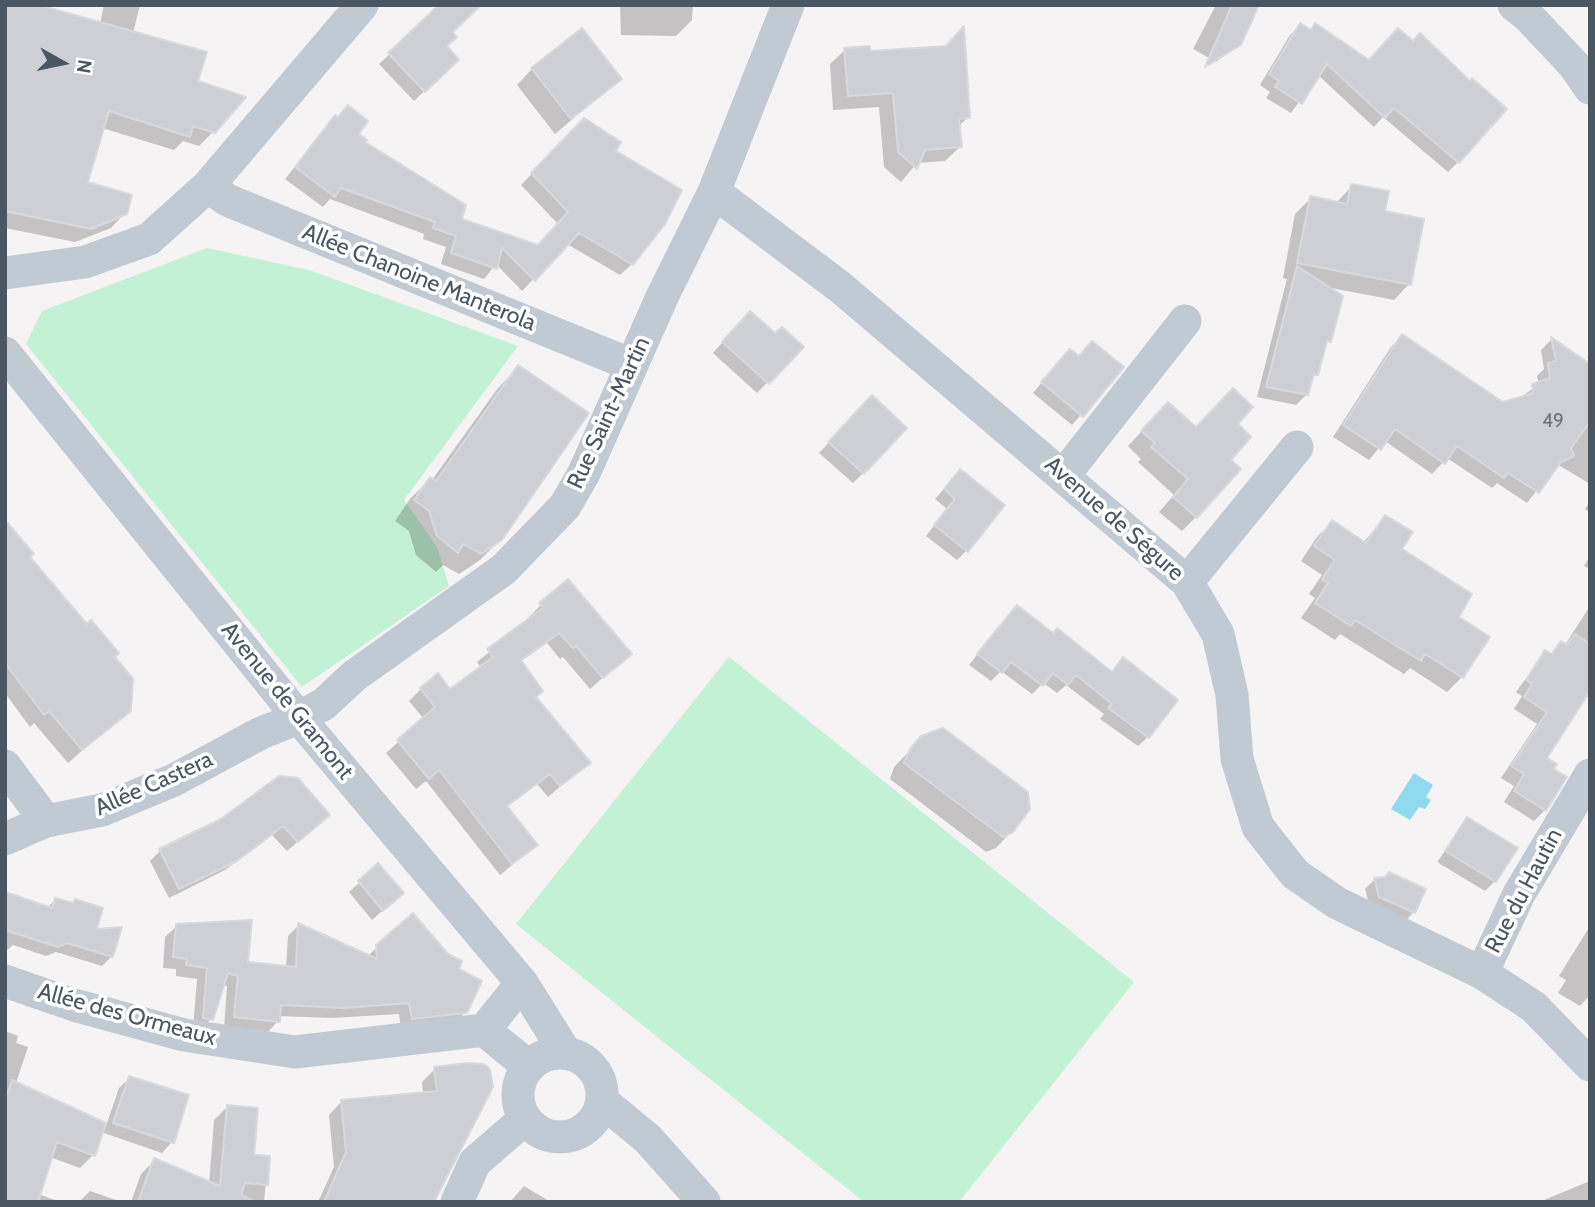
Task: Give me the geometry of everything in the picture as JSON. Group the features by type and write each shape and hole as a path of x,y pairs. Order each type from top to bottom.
{"street":[{"path":"5,273 85,262 149,239 208,186 362,5"},
{"name":"Rue Saint-Martin","path":"299,718 324,704 354,676 504,569 565,506 583,473 714,192 788,5"},
{"path":"1514,5 1528,16 1574,65 1590,88"},
{"name":"Allée Chanoine Manterola","path":"208,186 227,200 632,365"},
{"name":"Avenue de Ségure","path":"714,192 840,287 1187,582 1218,634 1232,695 1237,759 1258,827 1295,874 1337,903 1482,973 1534,1007 1590,1065"},
{"path":"1064,475 1185,321"},
{"name":"Avenue de Gramont","path":"5,353 299,718 522,983 565,1052"},
{"path":"1187,582 1297,447"},
{"name":"Allée Castera","path":"5,839 46,821 102,810 174,780 261,733 299,718"},
{"path":"5,766 46,821"},
{"name":"Rue du Hautin","path":"1482,973 1518,894 1590,775"},
{"name":"Allée des Ormeaux","path":"5,981 74,1005 184,1035 295,1052 484,1030"},
{"path":"522,983 484,1030 528,1066"},
{"path":"565,1052 578,1056 598,1074 602,1101 592,1124 570,1136 544,1135 525,1119 517,1092 520,1078 528,1066 552,1053 565,1052"},
{"path":"602,1101 648,1139 704,1202"},
{"path":"457,1202 475,1162 525,1119"}],"green space":[{"path":"207,248 309,270 518,346 404,500 437,547 449,586 302,687 26,344 42,311"},
{"path":"729,657 1134,982 959,1202 864,1202 516,924"}],"water":[{"path":"1414,773 1433,785 1426,797 1431,800 1425,809 1419,807 1410,820 1391,809"}],"building":[{"path":"5,5 39,5 207,52 198,81 246,97 215,133 193,126 190,137 109,111 88,182 132,195 127,214 91,229 5,211"},
{"path":"439,5 481,5 453,32 457,37 447,46 459,60 425,92 388,53"},
{"path":"1232,5 1259,5 1241,45 1205,67"},
{"path":"1300,23 1311,30 1315,23 1369,60 1398,28 1413,41 1420,33 1470,81 1472,78 1507,109 1459,163 1394,108 1385,118 1327,64 1302,104 1275,87 1279,81 1269,74"},
{"path":"964,26 970,118 959,119 962,147 925,150 917,169 898,152 893,93 848,96 844,48 870,46 870,51 946,46"},
{"path":"582,28 622,79 571,119 531,68"},
{"path":"348,105 368,121 359,134 367,140 365,142 466,205 462,219 538,245 568,212 531,173 584,118 621,142 616,151 682,190 665,224 633,265 579,233 535,281 502,248 497,269 451,253 456,236 433,228 435,222 341,188 335,197 295,167 335,115 338,117"},
{"path":"1351,184 1389,191 1385,211 1424,219 1411,285 1297,263 1310,196 1347,204"},
{"path":"1297,266 1343,296 1331,342 1327,341 1318,375 1314,374 1308,395 1266,387"},
{"path":"750,311 775,333 782,327 804,347 769,384 722,342"},
{"path":"1402,334 1503,402 1533,393 1532,384 1550,378 1548,363 1556,361 1551,337 1590,364 1590,422 1571,448 1574,456 1561,462 1539,493 1508,473 1504,478 1457,446 1445,464 1395,429 1381,450 1343,425"},
{"path":"1092,341 1124,367 1083,417 1041,382 1070,349 1079,356"},
{"path":"518,365 589,413 502,540 481,554 463,544 458,553 437,536 429,511 414,500 430,477 436,481"},
{"path":"1233,388 1253,407 1238,424 1251,437 1231,460 1241,469 1197,518 1173,497 1188,479 1151,447 1155,443 1141,431 1168,402 1196,427"},
{"path":"872,395 907,428 864,474 828,442"},
{"path":"960,469 1005,505 968,552 934,525 955,499 944,489"},
{"path":"1385,515 1413,532 1402,549 1472,594 1459,617 1490,637 1463,678 1425,654 1421,661 1355,620 1351,626 1315,603 1328,583 1322,579 1335,560 1314,546 1332,520 1366,543"},
{"path":"5,520 34,554 30,557 87,624 91,620 119,653 115,657 133,679 131,711 82,750 49,711 44,715 5,663"},
{"path":"568,579 632,654 603,678 576,646 573,648 559,633 521,660 543,691 536,697 591,763 560,786 550,774 507,806 538,845 512,864 439,770 429,779 397,740 435,707 420,688 438,673 450,689 493,657 487,649 543,608 539,603"},
{"path":"1017,605 1053,633 1057,628 1112,672 1123,657 1178,700 1149,738 1108,708 1112,704 1076,675 1068,685 1053,673 1043,686 1011,662 1002,673 977,654"},
{"path":"1575,634 1590,644 1590,691 1547,758 1557,764 1554,769 1567,777 1546,811 1514,791 1524,774 1511,766 1547,712 1524,697 1532,684 1526,680 1545,650 1552,654 1561,641 1567,645"},
{"path":"943,728 1028,792 1030,809 1013,832 1003,837 904,763 910,749 921,736"},
{"path":"279,776 298,778 330,815 298,842 283,826 237,861 179,889 159,849 221,819"},
{"path":"1467,817 1518,848 1496,882 1445,851"},
{"path":"378,863 404,893 383,911 358,881"},
{"path":"1389,872 1426,889 1415,913 1379,897 1374,878 1385,877"},
{"path":"5,892 52,908 55,898 73,903 75,899 103,908 97,929 122,927 113,957 67,943 58,947 5,930"},
{"path":"413,913 448,954 462,961 459,969 482,981 467,1013 412,1019 409,1003 344,1008 281,1005 280,1022 234,1017 238,976 228,973 213,1020 203,1018 207,968 186,965 187,959 173,957 176,924 252,920 248,962 296,967 298,923 377,959 376,945"},
{"path":"483,1064 490,1069 493,1087 434,1202 324,1202 346,1152 341,1100 437,1091 434,1067"},
{"path":"129,1076 189,1095 174,1143 113,1123"},
{"path":"12,1080 106,1123 95,1156 57,1142 38,1202 5,1202 5,1100"},
{"path":"227,1105 258,1108 254,1155 270,1156 268,1185 245,1183 241,1195 256,1202 138,1202 154,1158 220,1186"}]}
